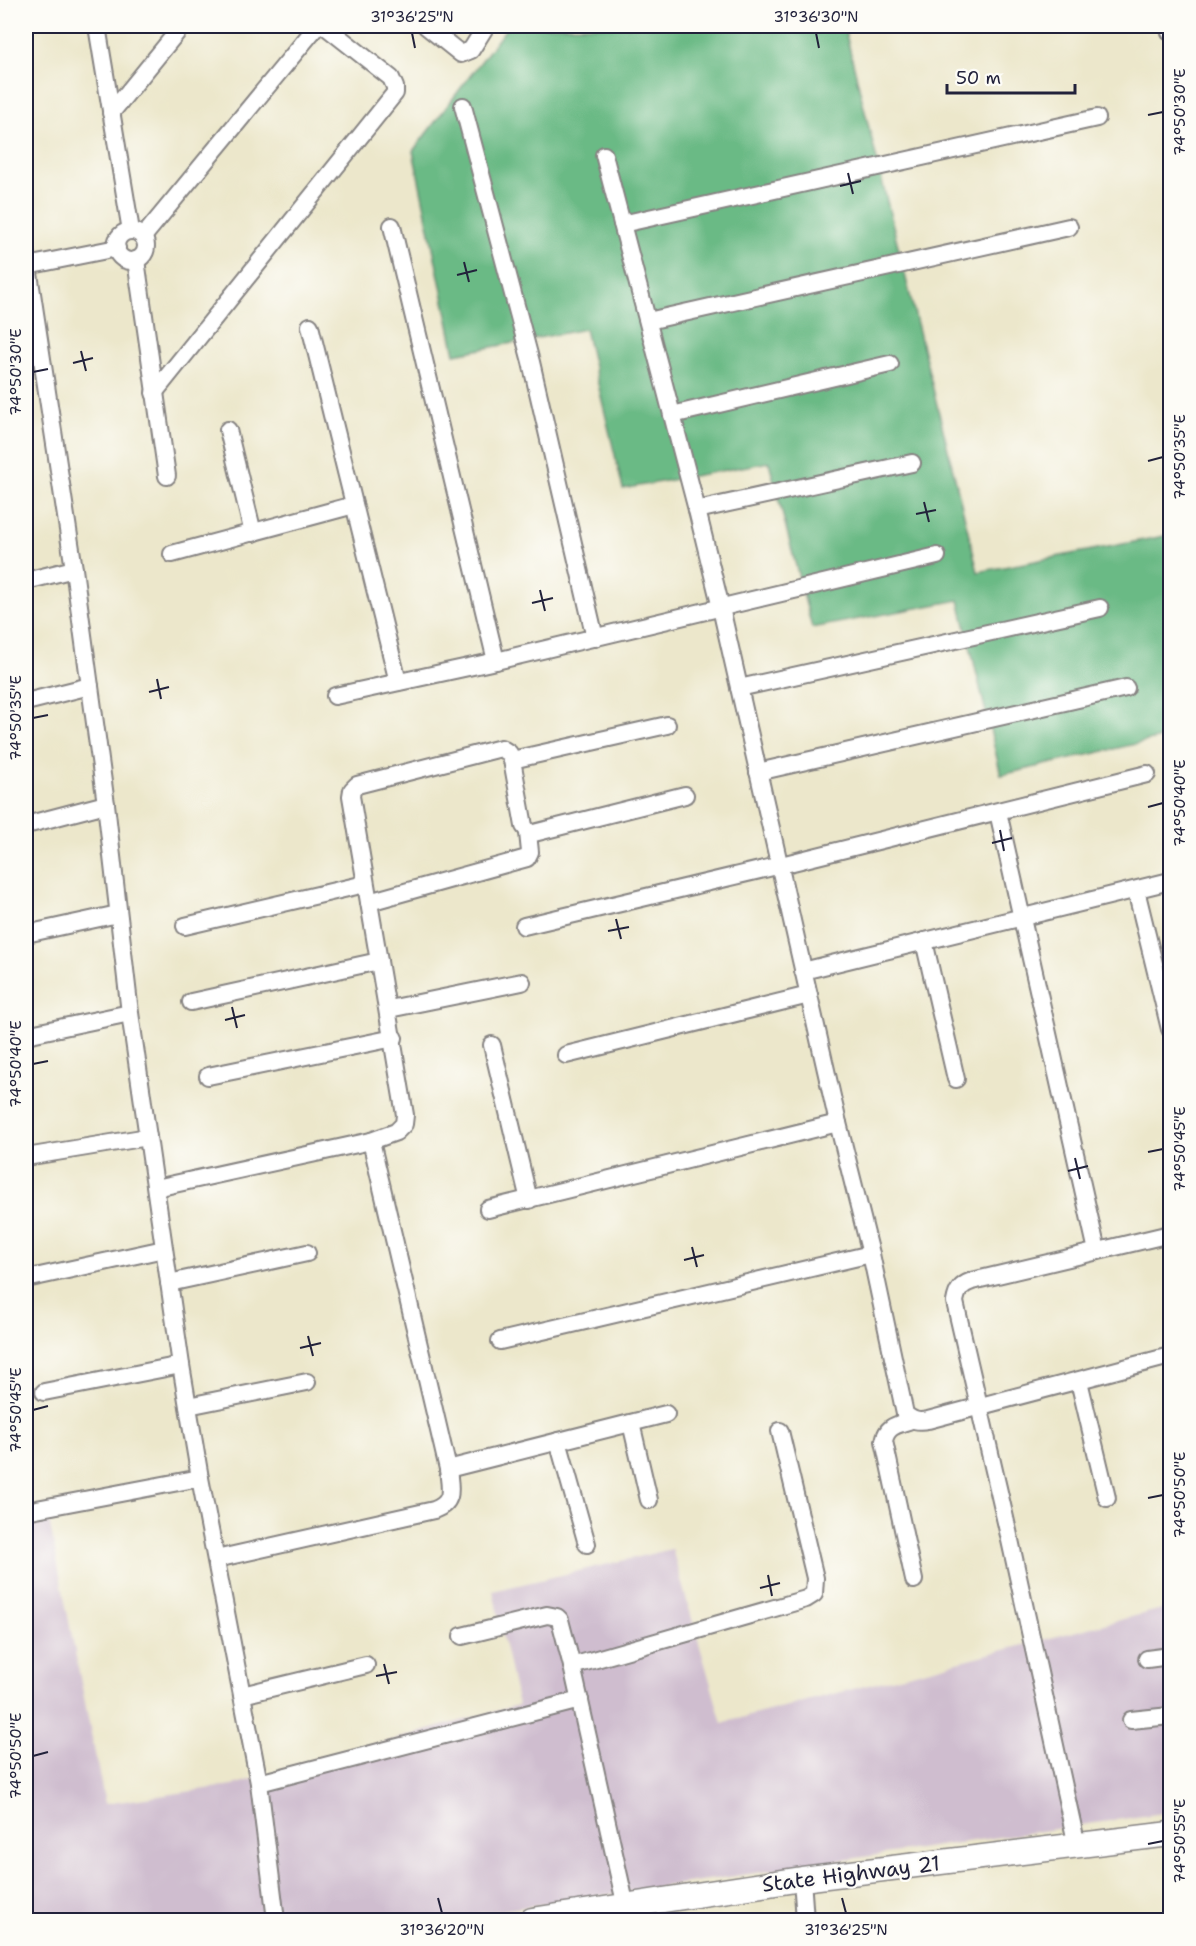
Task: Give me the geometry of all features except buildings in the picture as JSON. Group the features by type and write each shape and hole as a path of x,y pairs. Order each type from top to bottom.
{"highway":[{"name":"State Highway 21","path":"532,1920 802,1879 1170,1834"}],"street":[{"path":"97,26 111,113 137,234"},
{"path":"111,113 182,26"},
{"path":"137,234 317,26"},
{"path":"154,393 395,93 396,87 392,78 325,26"},
{"path":"426,26 461,54 471,50 486,26"},
{"path":"1168,26 1170,32"},
{"path":"462,105 531,362 595,638"},
{"path":"622,224 1098,117"},
{"path":"604,155 721,608 838,1123 871,1254 902,1408 905,1414 918,1422 979,1408 1170,1356"},
{"path":"392,226 496,661"},
{"path":"648,321 1070,227"},
{"path":"126,232 137,234 145,241 143,255 136,260 125,259 117,248 119,238 126,232"},
{"path":"117,248 26,260 74,569 106,804 130,1013 181,1365 200,1478 259,1784 276,1920"},
{"path":"136,260 166,476"},
{"path":"310,326 398,682"},
{"path":"672,415 890,364"},
{"path":"228,430 253,533"},
{"path":"697,510 912,463"},
{"path":"172,554 354,505"},
{"path":"335,696 595,638 937,556"},
{"path":"26,581 74,569"},
{"path":"740,688 1100,608"},
{"path":"26,702 90,686"},
{"path":"758,772 1126,688"},
{"path":"512,760 667,725"},
{"path":"156,1188 371,1141 396,1132 404,1124 405,1115 394,1038 365,884 351,796 352,790 357,784 496,748 505,750 512,760 524,826 528,833 530,852 527,858 369,902"},
{"path":"524,926 1147,774"},
{"path":"528,833 535,834 686,795"},
{"path":"26,825 106,804"},
{"path":"998,812 1097,1251"},
{"path":"803,970 1170,880"},
{"path":"185,926 365,884"},
{"path":"1136,890 1170,1029"},
{"path":"26,934 118,914"},
{"path":"924,941 956,1079"},
{"path":"191,1002 379,961"},
{"path":"389,1009 522,982"},
{"path":"566,1055 809,996"},
{"path":"26,1035 130,1013"},
{"path":"208,1076 394,1038"},
{"path":"492,1045 529,1200"},
{"path":"488,1209 838,1123"},
{"path":"26,1156 148,1137"},
{"path":"216,1559 434,1510 448,1502 450,1493 448,1469 371,1141"},
{"path":"1077,1846 955,1302 959,1288 972,1281 1170,1234"},
{"path":"26,1279 164,1249"},
{"path":"169,1283 307,1253"},
{"path":"500,1341 871,1254"},
{"path":"44,1392 181,1365"},
{"path":"1079,1381 1107,1498"},
{"path":"188,1406 307,1382"},
{"path":"448,1469 666,1414"},
{"path":"912,1420 890,1427 884,1441 914,1580"},
{"path":"630,1423 649,1500"},
{"path":"572,1666 806,1599 814,1594 815,1578 780,1431"},
{"path":"558,1441 587,1544"},
{"path":"26,1511 200,1478"},
{"path":"462,1636 552,1615 557,1617 562,1624 626,1907"},
{"path":"1147,1659 1170,1656"},
{"path":"242,1695 366,1665"},
{"path":"259,1784 580,1700"},
{"path":"1131,1720 1170,1716"},
{"path":"802,1879 806,1920"}],"shaded area":[{"path":"49,1520 105,1804 233,1785 518,1705 493,1591 672,1549 722,1723 1170,1607 1170,1812 435,1920 26,1920 26,1525"}],"green space":[{"path":"508,26 844,26 978,572 1170,535 1170,736 1001,775 959,600 812,628 769,462 623,489 585,329 455,354 413,151"}]}
